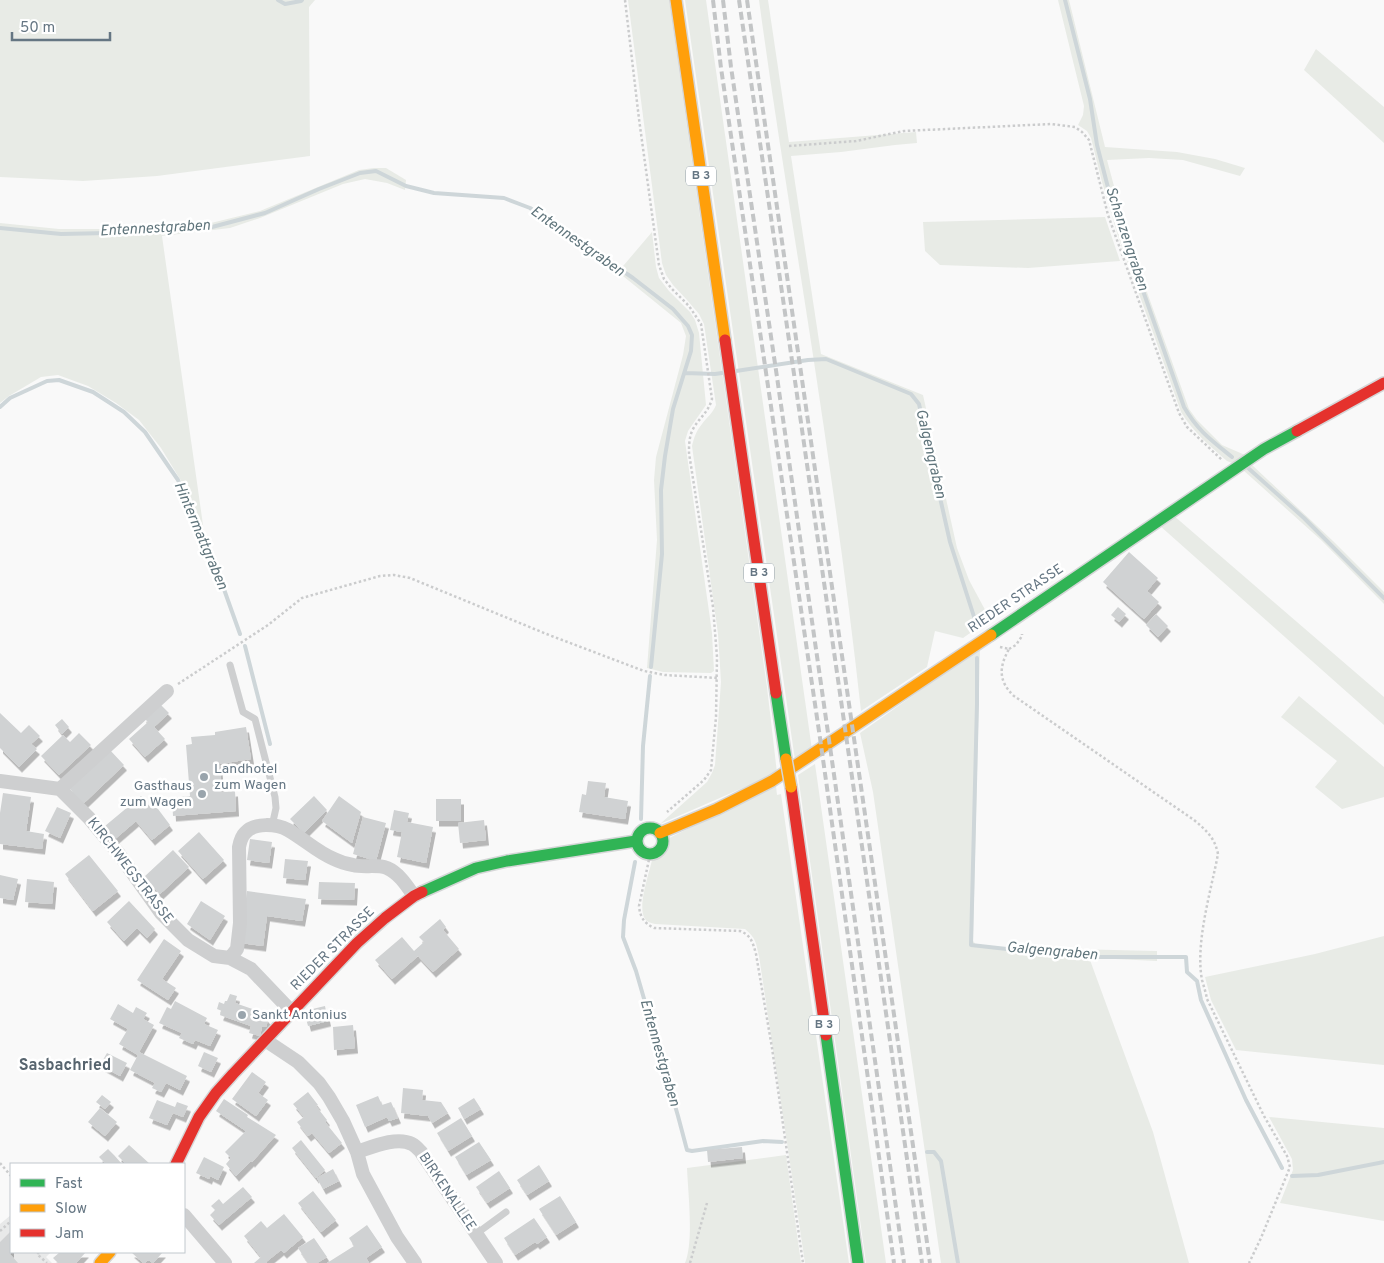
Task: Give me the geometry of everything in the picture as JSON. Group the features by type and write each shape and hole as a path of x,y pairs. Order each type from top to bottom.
{"street":[{"name":"B 3","path":"676,0 791,787 858,1263"},
{"name":"RIEDER STRASSE","path":"176,1163 199,1117 216,1093 357,943 414,896 476,868 507,861 636,840 639,833 646,828 657,831 717,809 772,781 1264,449 1384,382"},
{"path":"0,781 60,789 167,691"},
{"name":"KIRCHWEGSTRASSE","path":"60,789 89,818 119,854 161,913 188,940 214,956 230,958 251,969 292,1012"},
{"path":"230,958 237,949 240,923 239,847 244,833 256,825 287,829 313,848 335,860 353,866 388,868 399,876 414,896"},
{"path":"636,840 638,849 642,852 650,855 659,852 662,848 663,840 657,831"},
{"path":"265,1040 298,1062 319,1083 343,1121 357,1152 363,1174 397,1237 415,1263"},
{"name":"BIRKENALLEE","path":"357,1152 383,1143 401,1141 412,1144 421,1152 496,1263"},
{"path":"185,1216 225,1263"},
{"path":"100,1263 109,1253"}],"lane":[{"path":"230,665 244,712 255,719 275,797 276,808 272,826"},
{"path":"476,1234 506,1212"}],"path":[{"path":"626,0 639,119 659,265 664,279 689,306 701,324 712,399 710,408 692,430 689,441 689,453 713,607 717,657 718,678 711,770 704,780 657,820 657,831"},
{"path":"790,146 856,141 904,131 924,130 1051,124 1075,127 1082,132 1088,140 1108,215 1179,413 1187,427 1232,470"},
{"path":"167,691 260,630 302,598 380,576 394,575 410,578 549,635 644,670 665,674 718,678"},
{"path":"989,636 1000,647 1009,649 1002,660 1001,675 1007,690 1194,820 1209,833 1216,844 1218,854 1201,938 1202,980 1208,999 1264,1116 1287,1156 1290,1167 1261,1238 1248,1263"},
{"path":"650,855 639,906 640,914 646,924 654,928 740,931 745,933 753,942 772,1048 803,1263"},
{"path":"0,1163 10,1175"},
{"path":"690,1263 707,1203"},
{"path":"0,1231 10,1222"},
{"path":"38,1253 47,1263"}],"shaded area":[{"path":"0,0 315,0 309,7 310,156 157,176 83,181 0,177"},
{"path":"628,0 669,0 767,687 777,773 660,824 707,782 715,765 721,682 718,634 692,446 698,429 712,413 716,405 704,324 699,314 666,275 662,263"},
{"path":"685,0 706,0 812,750 795,760"},
{"path":"759,0 768,0 789,142 916,132 917,143 791,156 821,354 923,395 957,548 969,580 990,619 963,638 935,631 927,667 861,711 833,488"},
{"path":"1058,0 1069,0 1105,147 1177,152 1215,159 1245,168 1240,176 1183,160 1149,158 1107,160 1129,242 1189,409 1197,420 1222,445 1245,455 1232,463 1227,461 1202,438 1181,412 1118,236 1091,138 1087,131 1078,125 1083,115 1084,106"},
{"path":"1316,49 1384,107 1384,143 1304,70"},
{"path":"386,168 406,180 405,190 387,183 365,179 343,184 260,218 230,228 162,236 204,532 186,489 161,448 139,420 116,403 88,386 58,375 41,377 0,403 0,223 59,229 160,229 211,223 260,211 359,170"},
{"path":"1105,217 1120,261 1028,268 940,265 925,251 923,222"},
{"path":"652,232 659,278 690,312 699,333 706,405 688,431 685,441 712,633 714,671 711,673 663,672 647,668 657,540 654,480 656,457 683,355 686,336 681,323 618,272"},
{"path":"1251,464 1384,592 1384,604 1321,540 1243,470"},
{"path":"1173,515 1384,697 1384,725 1159,525"},
{"path":"980,648 973,941 978,947 1157,951 1157,961 1094,958 1090,960 1153,1132 1189,1263 941,1263 873,792 860,733"},
{"path":"1299,696 1384,767 1384,797 1342,809 1315,787 1337,761 1281,717"},
{"path":"815,764 886,1263 866,1263 798,775"},
{"path":"776,786 777,795 781,794 849,1263 805,1263 759,956 753,938 745,929 655,924 647,921 643,914 643,899 652,860 660,857 665,852 669,838"},
{"path":"1384,936 1384,1065 1236,1050 1211,1000 1205,977 1315,954"},
{"path":"1269,1117 1384,1128 1384,1221 1280,1203 1293,1170 1292,1159"},
{"path":"786,1155 801,1263 685,1263 688,1254 690,1230 687,1168"},
{"path":"10,1216 10,1253 50,1253 46,1257 52,1263 0,1263 0,1224"}],"building":[{"path":"1129,552 1158,578 1147,591 1159,602 1144,619 1103,582"},
{"path":"1118,607 1126,614 1119,622 1111,615"},
{"path":"1156,614 1168,626 1158,637 1146,625"},
{"path":"159,703 169,713 154,727 165,739 145,757 129,739 148,722 143,717"},
{"path":"0,713 21,733 29,725 40,736 31,744 37,749 19,767 0,748"},
{"path":"62,719 69,727 62,734 55,725"},
{"name":"Landhotel zum Wagen","path":"246,727 251,759 219,764 222,792 235,791 236,811 173,816 172,798 190,796 186,745 192,744 191,737 215,735 215,732"},
{"path":"79,733 91,745 59,775 41,756 63,735 70,742"},
{"path":"109,749 124,765 84,803 68,787"},
{"path":"588,781 606,783 604,797 628,801 625,819 579,812 582,794 586,795"},
{"path":"3,793 31,797 26,831 44,834 42,849 0,844 0,813"},
{"path":"141,796 151,808 155,805 170,825 152,840 136,821 115,839 105,826"},
{"path":"314,796 327,810 304,833 290,819"},
{"path":"339,796 361,812 352,843 322,821"},
{"path":"436,799 461,799 461,821 436,821"},
{"path":"57,807 71,813 60,838 45,831"},
{"path":"394,810 409,813 407,822 433,827 426,863 397,857 402,832 390,830"},
{"path":"363,817 386,823 376,861 353,854"},
{"path":"484,820 486,840 460,843 458,823"},
{"path":"199,832 224,860 203,879 178,851"},
{"path":"250,839 272,842 269,863 247,860"},
{"path":"173,850 189,867 160,894 144,877"},
{"path":"89,855 118,891 93,911 65,874"},
{"path":"285,859 308,861 305,880 283,878"},
{"path":"0,875 18,879 13,900 0,898"},
{"path":"27,879 54,882 52,904 25,902"},
{"path":"319,882 355,883 354,900 318,899"},
{"path":"247,891 306,899 302,921 267,916 263,946 240,943"},
{"path":"129,901 155,929 147,938 137,928 124,941 107,922"},
{"path":"201,901 225,916 210,940 187,924"},
{"path":"440,919 446,927 443,930 459,949 433,972 418,956 392,979 375,960 402,937 414,951 424,942 419,937"},
{"path":"164,939 181,951 162,979 176,988 168,1000 137,980"},
{"name":"Sankt Antonius","path":"230,994 237,996 235,1003 258,1011 268,1020 266,1027 262,1027 260,1036 249,1033 251,1026 220,1015 222,1011 217,1009 219,1002 224,1004"},
{"path":"175,1001 207,1018 204,1024 218,1030 210,1046 195,1040 193,1044 179,1038 182,1033 159,1023 167,1007 171,1009"},
{"path":"118,1004 133,1013 136,1007 147,1013 143,1019 154,1025 139,1052 187,1076 180,1090 166,1083 161,1092 152,1088 155,1083 130,1070 138,1055 119,1044 128,1029 110,1019"},
{"path":"325,1006 328,1021 308,1026 304,1011"},
{"path":"353,1025 355,1048 334,1050 333,1027"},
{"path":"204,1052 218,1058 211,1072 198,1066"},
{"path":"107,1053 127,1063 120,1076 100,1065"},
{"path":"252,1072 266,1082 258,1093 268,1100 256,1116 232,1099"},
{"path":"403,1088 423,1090 422,1100 441,1102 448,1113 432,1123 428,1116 401,1113"},
{"path":"308,1092 327,1120 325,1122 342,1143 329,1153 312,1133 308,1136 297,1122 304,1117 293,1104"},
{"path":"102,1095 111,1102 105,1109 96,1102"},
{"path":"378,1096 382,1105 391,1102 398,1118 389,1121 387,1117 365,1127 356,1105"},
{"path":"474,1098 481,1109 464,1119 458,1108"},
{"path":"224,1099 248,1115 247,1117 276,1135 252,1162 236,1176 226,1164 231,1158 225,1152 246,1131 216,1111"},
{"path":"157,1100 175,1107 177,1102 188,1106 183,1117 173,1113 167,1125 149,1118"},
{"path":"100,1108 117,1122 105,1136 88,1122"},
{"path":"461,1118 472,1136 448,1151 437,1133"},
{"path":"301,1140 325,1170 316,1178 292,1148"},
{"path":"479,1142 491,1160 466,1175 455,1157"},
{"path":"129,1145 149,1163 125,1163 118,1156"},
{"path":"742,1147 743,1158 708,1162 707,1150"},
{"path":"108,1149 121,1163 105,1163 99,1157"},
{"path":"204,1157 224,1167 218,1180 210,1176 209,1179 196,1173"},
{"path":"539,1165 549,1181 527,1195 517,1180"},
{"path":"333,1169 339,1181 323,1189 317,1178"},
{"path":"499,1171 510,1188 487,1203 476,1187"},
{"path":"243,1187 252,1197 219,1225 210,1215 215,1210 211,1206 219,1199 223,1204"},
{"path":"313,1191 336,1220 321,1232 298,1203"},
{"path":"560,1196 576,1222 556,1235 539,1209"},
{"path":"284,1214 303,1237 284,1253 281,1250 267,1263 254,1263 261,1257 244,1236 261,1221 267,1228"},
{"path":"534,1218 547,1237 537,1244 535,1242 515,1255 504,1238"},
{"path":"367,1225 382,1247 366,1258 369,1263 327,1263 354,1246 349,1238"},
{"path":"10,1232 10,1254 18,1263 0,1263 0,1242"},
{"path":"314,1238 327,1257 317,1263 308,1263 298,1248"},
{"path":"59,1253 85,1253 76,1263 58,1263 53,1258"},
{"path":"132,1253 162,1253 153,1263 148,1260 143,1263"}],"waterway":[{"name":"Schanzengraben","path":"278,0 285,4 302,0"},
{"name":"Schanzengraben","path":"1065,0 1090,99 1097,145 1112,203 1184,407 1200,429 1232,457"},
{"name":"Entennestgraben","path":"0,228 61,234 156,232 212,227 265,213 360,173 376,171 406,186 434,193 504,198 530,208 633,278 673,309 688,326 692,335 691,351 673,409 665,456 661,490 662,554 651,667"},
{"name":"Galgengraben","path":"736,371 826,359 911,394 919,404 950,542 977,626"},
{"name":"Galgengraben","path":"685,373 722,373"},
{"name":"Hintermattgraben","path":"0,407 10,398 47,381 59,380 93,392 124,412 145,432 178,480 216,567 240,634"},
{"name":"Schanzengraben","path":"1247,467 1304,518 1384,598"},
{"name":"Hintermattgraben","path":"245,646 270,744"},
{"name":"Galgengraben","path":"977,658 971,945 1079,957 1186,957 1187,972 1197,981 1201,1000 1246,1100 1282,1168"},
{"name":"Entennestgraben","path":"641,819 643,746 650,676"},
{"name":"Entennestgraben","path":"635,862 624,920 623,937 636,971 687,1150 692,1151 763,1141 782,1142"},
{"name":"Entennestgraben","path":"927,1152 934,1152 941,1161 958,1263"},
{"name":"Galgengraben","path":"1292,1176 1318,1175 1384,1162"}],"railway":[{"path":"713,0 721,68 820,738 894,1263"},
{"path":"723,0 731,67 904,1263"},
{"path":"739,0 922,1263"},
{"path":"747,0 930,1263"}],"traffic: fast":[{"path":"991,635 1264,449 1297,431"},
{"path":"776,693 786,759"},
{"path":"650,828 659,832 663,841 659,850 650,854 641,850 637,841 641,832 650,828"},
{"path":"422,892 476,868 507,861 636,841"},
{"path":"826,1035 858,1263"}],"traffic: slow":[{"path":"676,0 725,340"},
{"path":"660,833 717,809 772,781 991,635"},
{"path":"786,759 791,787"},
{"path":"100,1263 109,1253"}],"traffic: jam":[{"path":"725,340 776,693"},
{"path":"1297,431 1384,383"},
{"path":"791,787 826,1035"},
{"path":"176,1163 199,1117 216,1093 233,1074 357,943 385,918 422,892"}],"place":[{"name":"Landhotel zum Wagen","path":"204,777"},
{"name":"Gasthaus zum Wagen","path":"202,794"},
{"name":"Sankt Antonius","path":"242,1015"}],"district":[{"name":"Sasbachried","path":"65,1066"}]}
